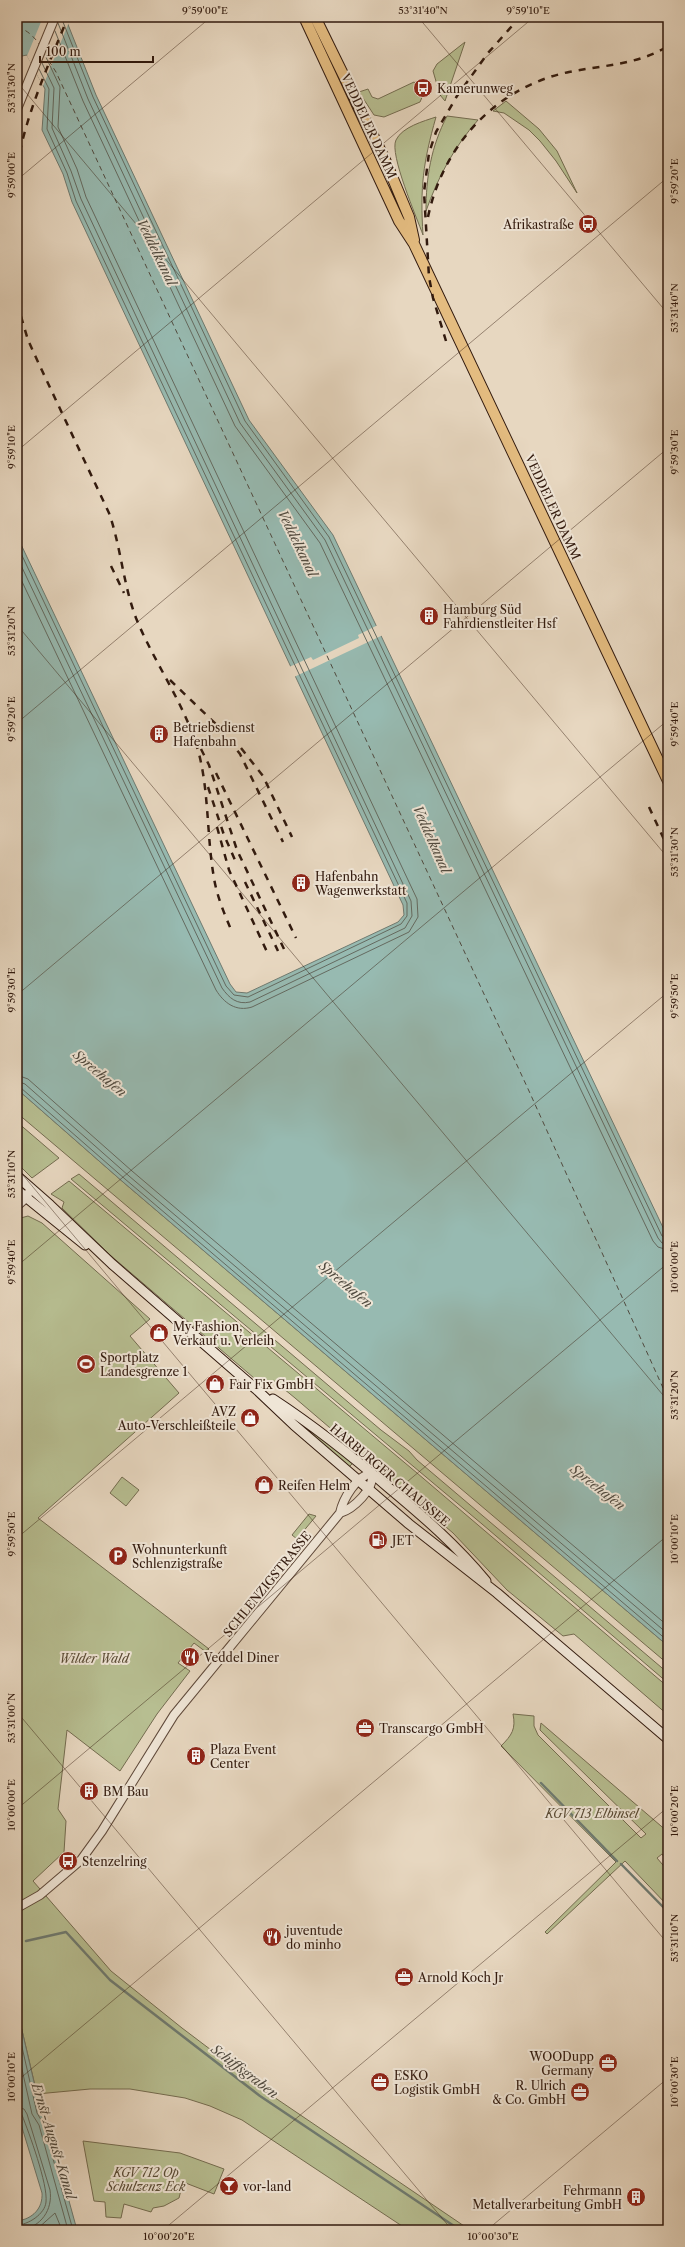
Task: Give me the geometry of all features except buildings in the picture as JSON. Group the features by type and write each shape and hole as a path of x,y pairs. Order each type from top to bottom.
{"main road":[{"name":"VEDDELER DAMM","path":"304,17 399,221 414,244 668,781"},
{"name":"VEDDELER DAMM","path":"315,17 392,174 409,217 414,244"},
{"name":"HARBURGER CHAUSSEE","path":"17,1176 112,1264 256,1389 294,1426 459,1565 497,1593 668,1739"},
{"name":"HARBURGER CHAUSSEE","path":"17,1191 61,1228 112,1264"},
{"name":"HARBURGER CHAUSSEE","path":"256,1389 312,1426 372,1474 463,1554 497,1593"}],"street":[{"path":"17,109 55,17"},
{"path":"17,1191 31,1188"},
{"path":"17,1206 26,1198 31,1188"},
{"name":"SCHLENZIGSTRASSE","path":"17,1908 40,1895 81,1860 102,1831 174,1715 340,1513 342,1502 359,1481 367,1474 372,1474 372,1482 368,1489 350,1510 340,1513"}],"green space":[{"path":"465,42 445,101 440,95 433,71 437,64"},
{"path":"414,82 422,88 423,95 420,102 384,117 374,115 359,92 368,89 372,97 378,99"},
{"path":"506,101 539,129 557,151 577,193 556,161 529,130 504,113 493,111"},
{"path":"447,116 478,120 461,141 441,174 426,211 430,162 437,139"},
{"path":"436,117 425,162 422,189 423,235 400,172 395,147 396,140 403,131 414,125"},
{"path":"17,1089 123,1182 668,1646 668,1664 17,1113"},
{"path":"17,1122 59,1158 32,1178 17,1163"},
{"path":"79,1174 381,1430 409,1451 417,1460 668,1673 668,1683 482,1524 71,1179"},
{"path":"69,1181 417,1473 668,1687 668,1715 574,1634 563,1636 507,1590 453,1533 295,1398 273,1380 268,1390 110,1255 62,1208 64,1202 51,1194"},
{"name":"Wilder Wald","path":"28,1216 42,1223 150,1319 130,1336 179,1393 38,1518 209,1649 206,1652 194,1643 178,1663 190,1671 157,1714 120,1771 67,1730 58,1809 66,1821 64,1852 33,1881 111,1971 182,2028 268,2093 470,2230 408,2230 242,2120 210,2106 185,2098 130,2089 90,2089 37,2094 17,2009 17,1219"},
{"path":"302,1424 353,1463 349,1467 300,1426"},
{"path":"122,1477 139,1490 126,1506 110,1493"},
{"path":"309,1514 316,1516 297,1539 292,1535"},
{"name":"KGV 713 Elbinsel","path":"513,1714 534,1716 534,1726 538,1735 641,1838 646,1834 540,1730 541,1723 668,1832 668,1863 662,1854 657,1858 668,1871 668,1906 625,1861 547,1934 545,1932 616,1862 501,1746 512,1732 514,1724"},
{"name":"KGV 712 Op Schulzenz Eck","path":"83,2141 180,2153 224,2169 214,2194 183,2182 179,2198 164,2206 153,2208 151,2212 124,2204 121,2218 106,2217 105,2202 94,2201"}],"water":[{"path":"17,17 65,17 96,95 249,420 333,535 668,1238 668,1646 123,1182 17,1089 17,536 230,984 236,992 247,993 398,922 404,915 403,905 72,202 63,174 42,130 45,89 27,55 17,57"},
{"path":"17,2009 41,2112 47,2121 77,2230 17,2230 17,2221 28,2218 39,2208 42,2193 17,2111"}],"pier":[{"path":"43,17 67,17 69,22 43,86 27,56"},
{"path":"378,625 383,635 294,677 289,667 311,657 313,660 359,638 358,635"}],"waterway":[{"name":"Schiffsgraben","path":"541,1783 617,1861"},
{"name":"Schiffsgraben","path":"621,1864 668,1912"},
{"name":"Schiffsgraben","path":"26,1941 66,1932 110,1980 260,2096 460,2230"}],"ferry route":[{"path":"17,28 27,32 40,45"},
{"path":"44,53 56,72 529,1091 668,1399"}],"railway":[{"path":"17,166 32,109 45,72 68,17"},
{"path":"446,341 433,298 429,277 424,192 429,153 436,132 457,96 488,53 520,17"},
{"path":"428,217 435,191 446,166 460,143 477,123 496,105 518,91 543,80 569,72 632,61 645,57 668,46"},
{"path":"17,303 28,340 109,513 128,592 136,618 152,653 188,722 195,740 203,773 215,885 232,932"},
{"path":"111,566 124,593"},
{"path":"170,680 220,728 240,754 283,842"},
{"path":"241,748 263,776 292,837"},
{"path":"201,749 209,765 237,850 284,949"},
{"path":"216,773 296,938"},
{"path":"208,787 224,835 235,860"},
{"path":"649,807 668,848"},
{"path":"217,827 229,870 268,954"},
{"path":"245,882 278,951"}],"place":[{"name":"Kamerunweg","path":"423,88"},
{"name":"Afrikastraße","path":"588,224"},
{"name":"Hamburg Süd Fahrdienstleiter Hsf","path":"429,616"},
{"name":"Betriebsdienst Hafenbahn","path":"159,734"},
{"name":"Hafenbahn Wagenwerkstatt","path":"301,883"},
{"name":"My Fashion, Verkauf u. Verleih","path":"159,1333"},
{"name":"Sportplatz Landesgrenze 1","path":"86,1364"},
{"name":"Fair Fix GmbH","path":"215,1384"},
{"name":"AVZ Auto-Verschleißteile","path":"250,1418"},
{"name":"Reifen Helm","path":"264,1485"},
{"name":"JET","path":"378,1540"},
{"name":"Wohnunterkunft Schlenzigstraße","path":"118,1556"},
{"name":"Veddel Diner","path":"190,1657"},
{"name":"Transcargo GmbH","path":"365,1728"},
{"name":"Plaza Event Center","path":"196,1756"},
{"name":"BM Bau","path":"89,1791"},
{"name":"Stenzelring","path":"68,1861"},
{"name":"juventude do minho","path":"272,1937"},
{"name":"Arnold Koch Jr","path":"404,1977"},
{"name":"WOODupp Germany","path":"608,2063"},
{"name":"ESKO Logistik GmbH","path":"380,2082"},
{"name":"R. Ulrich & Co. GmbH","path":"580,2092"},
{"name":"vor-land","path":"229,2186"},
{"name":"Fehrmann Metallverarbeitung GmbH","path":"636,2197"}],"water label":[{"name":"Veddelkanal","path":"157,252"},
{"name":"Veddelkanal","path":"298,543"},
{"name":"Veddelkanal","path":"432,839"},
{"name":"Spreehafen","path":"100,1073"},
{"name":"Spreehafen","path":"346,1284"},
{"name":"Spreehafen","path":"598,1487"},
{"name":"Ernst-August-Kanal","path":"54,2141"}]}
